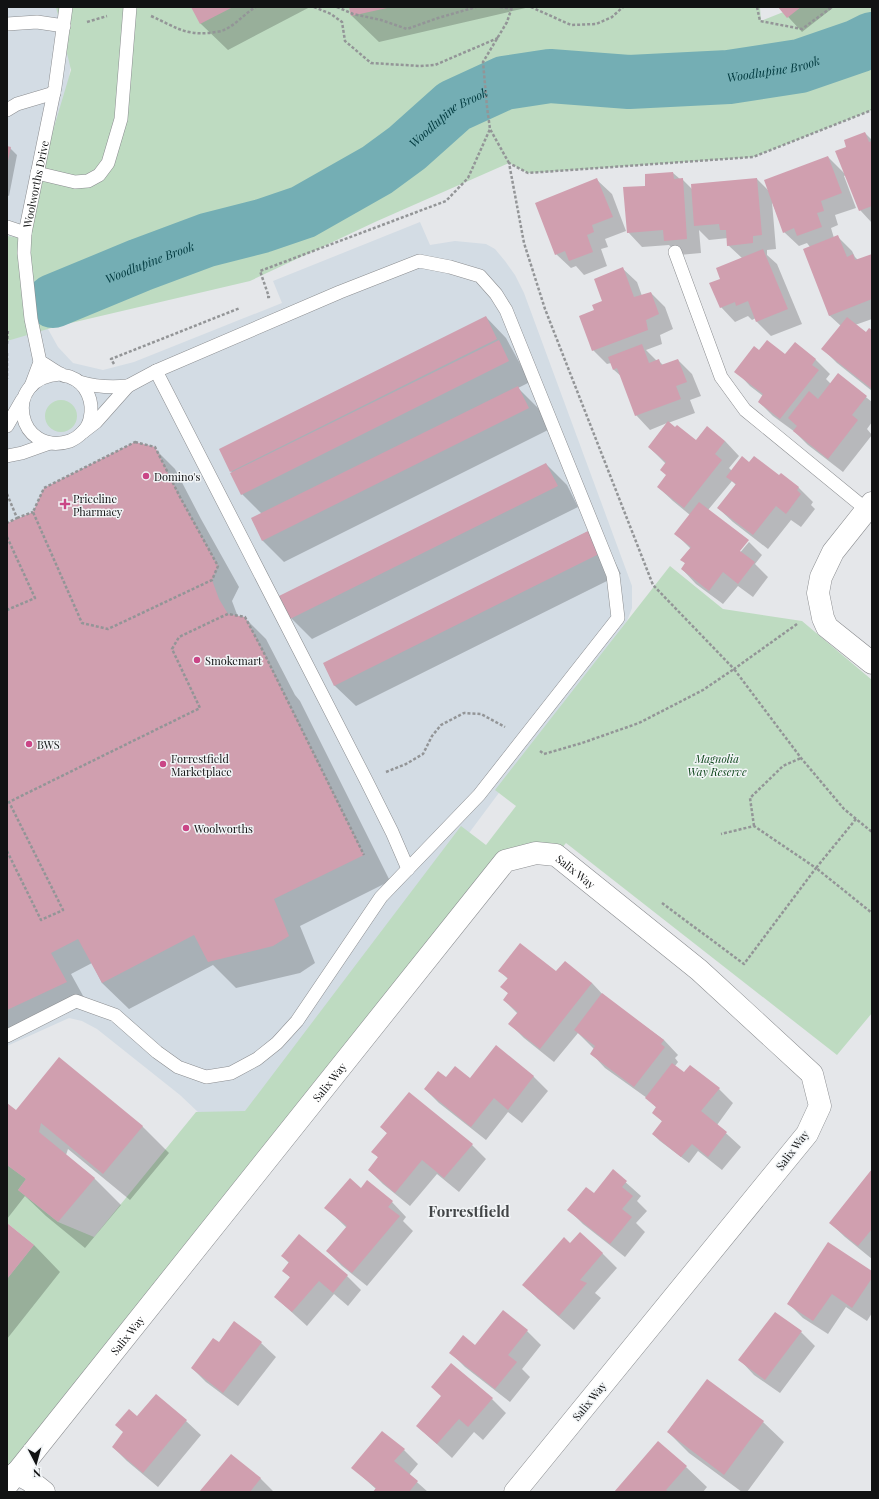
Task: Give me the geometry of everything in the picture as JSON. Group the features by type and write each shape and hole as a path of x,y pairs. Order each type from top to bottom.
{"street":[{"path":"869,506 833,552 821,578 818,593 820,608 827,627 872,663"},
{"name":"Salix Way","path":"44,1492 29,1480 10,1474 505,861 536,853 556,855 699,970 812,1074 820,1106 807,1134 515,1492"}],"lane":[{"name":"Woolworths Drive","path":"40,362 31,319 24,253 25,232 54,93 66,7"},
{"path":"37,173 75,182 88,181 99,175 108,163 121,119 129,10"},
{"path":"7,24 37,22 64,26"},
{"path":"7,110 16,104 54,93"},
{"path":"7,227 25,232"},
{"path":"675,252 721,377 745,410 869,506"},
{"path":"7,456 22,453 50,443 62,443 73,440 96,422 128,386 156,371 340,292 419,261 450,267 480,276 496,294 506,310 613,575 618,618 479,795 381,897 297,1021 277,1044 250,1063 231,1072 206,1077 178,1068 157,1052 115,1015 76,1002 7,1036"},
{"path":"50,443 39,439 30,430 24,420 22,408 40,362 47,364 60,374 93,386 105,388 128,386"},
{"path":"156,371 369,787 408,869"},
{"path":"7,426 28,391 39,379 49,375 60,374"},
{"path":"79,382 87,390 91,401 92,412 89,423 83,432"}],"path":[{"path":"64,26 88,22 129,10 146,14 167,23 180,31 199,34 223,31 243,18 249,11 256,7"},
{"path":"314,7 331,14 342,22 345,41 371,63 420,66 435,65 498,38"},
{"path":"337,7 353,14 381,20 407,29 476,7"},
{"path":"500,7 512,8 507,22 483,62 490,129 509,162 524,243 545,309 653,585 734,669 801,758 844,809 872,832"},
{"path":"530,7 570,25 596,24 612,17 623,7"},
{"path":"757,7 760,21 802,29 832,7"},
{"path":"509,162 528,173 753,157 872,110"},
{"path":"262,300 269,297 260,271 446,202 468,178 490,129"},
{"path":"128,386 111,359 240,308"},
{"path":"7,344 8,324"},
{"path":"7,353 7,382"},
{"path":"7,523 33,512 44,488 135,442 154,447 218,566 212,580 108,629 82,623 33,512"},
{"path":"7,494 17,518"},
{"path":"7,537 35,598 7,610"},
{"path":"734,669 820,608"},
{"path":"7,851 41,920 63,910 9,802 200,708 172,649 179,637 228,614 245,617 364,855"},
{"path":"754,826 750,798 783,766 801,758"},
{"path":"662,903 744,964 816,868 856,819"},
{"path":"721,834 754,826 816,868 872,913"}],"shaded area":[{"path":"7,7 79,7 41,273 48,329 58,347 73,363 103,370 134,362 282,303 273,281 420,222 430,245 455,241 486,244 495,249 505,261 515,275 524,293 632,586 632,608 627,621 235,1147 180,1095 97,1029 82,1021 69,1018 7,1046"}],"green space":[{"path":"56,7 760,7 761,21 796,7 872,7 872,110 753,157 528,173 509,163 375,222 250,281 58,326 7,341 7,236 21,238 71,70"},
{"path":"58,400 64,400 73,404 77,416 73,428 64,432 58,432 49,428 45,419 45,413 49,404"},
{"name":"Magnolia Way Reserve","path":"670,566 723,609 802,621 872,680 872,1013 837,1055 566,843 556,855 505,861 16,1473 7,1465 7,1279 34,1245 7,1223 7,1165 26,1179 18,1190 58,1222 94,1237 196,1112 245,1111 461,826 486,845 516,806 495,790"}],"building":[{"path":"191,7 233,7 200,24"},
{"path":"349,7 387,7 387,8 351,16"},
{"path":"778,7 801,7 787,18"},
{"path":"865,132 869,142 872,141 872,206 859,211 835,151 846,147 844,140"},
{"path":"7,146 11,147 8,161 7,161"},
{"path":"828,156 842,193 821,201 824,211 817,213 822,227 797,236 794,228 783,233 764,180"},
{"path":"673,172 674,179 683,178 687,239 664,241 663,230 627,233 623,187 645,186 645,174"},
{"path":"597,178 613,217 592,225 594,232 587,235 593,252 569,261 565,251 555,255 535,203"},
{"path":"757,178 762,235 753,236 753,243 727,246 726,230 720,230 719,224 694,226 691,184"},
{"path":"838,235 847,257 853,254 855,260 872,254 872,299 829,316 803,249"},
{"path":"763,249 788,309 756,322 748,301 736,306 735,302 720,308 709,283 720,279 716,268"},
{"path":"623,267 634,297 651,292 659,314 646,320 648,330 592,351 579,316 594,310 592,305 602,301 594,279"},
{"path":"486,316 497,339 230,472 219,449"},
{"path":"847,317 866,332 869,328 872,330 872,389 821,349"},
{"path":"499,340 509,361 241,495 230,473"},
{"path":"767,340 785,354 795,342 816,359 812,365 819,370 780,419 758,402 763,394 734,372 754,346 759,350"},
{"path":"642,344 649,363 659,359 661,365 678,359 687,382 676,386 681,399 635,416 617,368 613,370 608,357"},
{"path":"838,373 867,396 852,415 858,420 828,459 793,431 797,426 788,418 809,391 818,399"},
{"path":"518,386 529,408 262,541 251,518"},
{"path":"668,421 675,427 677,425 696,440 707,426 725,441 715,454 722,460 684,508 657,487 666,475 660,470 666,462 648,447"},
{"name":"Forrestfield Marketplace","path":"135,442 155,447 180,497 218,566 212,580 219,599 228,614 245,617 364,855 274,899 289,936 273,946 208,962 194,935 102,983 78,939 51,953 67,982 7,1010 7,523 33,512 44,488"},
{"path":"742,456 749,462 754,456 779,475 781,473 799,487 797,490 801,494 786,514 776,506 753,535 717,508 736,484 726,477"},
{"path":"546,463 558,486 290,619 279,596"},
{"path":"699,502 749,540 740,551 755,562 738,584 723,572 709,591 681,569 685,563 680,560 691,547 674,534"},
{"path":"590,530 601,553 334,686 323,663"},
{"path":"520,943 556,971 565,961 592,983 540,1049 508,1024 518,1012 503,1000 508,993 500,987 508,978 498,971"},
{"path":"602,993 664,1040 661,1044 665,1047 634,1087 590,1054 595,1046 574,1030"},
{"path":"496,1045 534,1076 508,1110 494,1098 471,1127 424,1089 438,1071 446,1077 455,1066 470,1078"},
{"path":"59,1057 143,1126 103,1174 41,1123 39,1132 95,1178 58,1222 18,1190 26,1179 7,1165 7,1103 16,1110"},
{"path":"672,1063 684,1072 690,1065 720,1088 701,1111 727,1132 708,1157 692,1144 681,1157 652,1134 662,1121 652,1113 656,1107 645,1098"},
{"path":"409,1092 473,1144 444,1178 422,1160 395,1193 368,1170 378,1157 371,1152 387,1133 380,1127"},
{"path":"613,1169 627,1181 622,1187 633,1196 622,1209 632,1217 610,1244 567,1210 586,1187 594,1193"},
{"path":"872,1169 872,1229 858,1246 829,1223"},
{"path":"350,1178 361,1188 367,1180 393,1201 388,1207 400,1216 352,1273 326,1251 347,1226 324,1208"},
{"path":"7,1223 34,1245 7,1279"},
{"path":"580,1232 603,1253 580,1280 587,1283 559,1316 522,1285 564,1237 570,1243"},
{"path":"299,1234 348,1275 333,1293 319,1281 292,1312 274,1297 290,1277 282,1271 289,1262 281,1256"},
{"path":"828,1242 872,1271 872,1278 852,1308 832,1294 813,1321 787,1304"},
{"path":"503,1310 528,1330 508,1355 517,1362 495,1389 449,1353 463,1335 475,1345"},
{"path":"775,1312 802,1331 765,1380 738,1360"},
{"path":"234,1321 262,1342 223,1393 191,1368 213,1338 219,1342"},
{"path":"451,1363 493,1398 468,1427 459,1419 437,1444 416,1426 441,1396 431,1387"},
{"path":"707,1379 764,1421 724,1475 667,1432"},
{"path":"156,1394 187,1420 143,1473 112,1447 123,1432 115,1425 129,1409 137,1416"},
{"path":"382,1431 405,1449 394,1461 418,1481 409,1492 373,1492 376,1488 351,1468"},
{"path":"658,1441 687,1466 666,1490 669,1492 614,1492"},
{"path":"231,1454 261,1478 250,1492 199,1492"}],"waterway":[{"name":"Woodlupine Brook","path":"53,301 140,265 207,240 262,226 303,212 377,170 407,148 454,106 504,83 550,76 629,82 729,77 800,66 858,46 872,39"}],"place":[{"name":"Domino's","path":"146,476"},
{"name":"Priceline Pharmacy","path":"65,504"},
{"name":"Smokemart","path":"197,660"},
{"name":"BWS","path":"29,744"},
{"name":"Forrestfield Marketplace","path":"163,764"},
{"name":"Woolworths","path":"186,828"}],"district":[{"name":"Forrestfield","path":"469,1211"}]}
